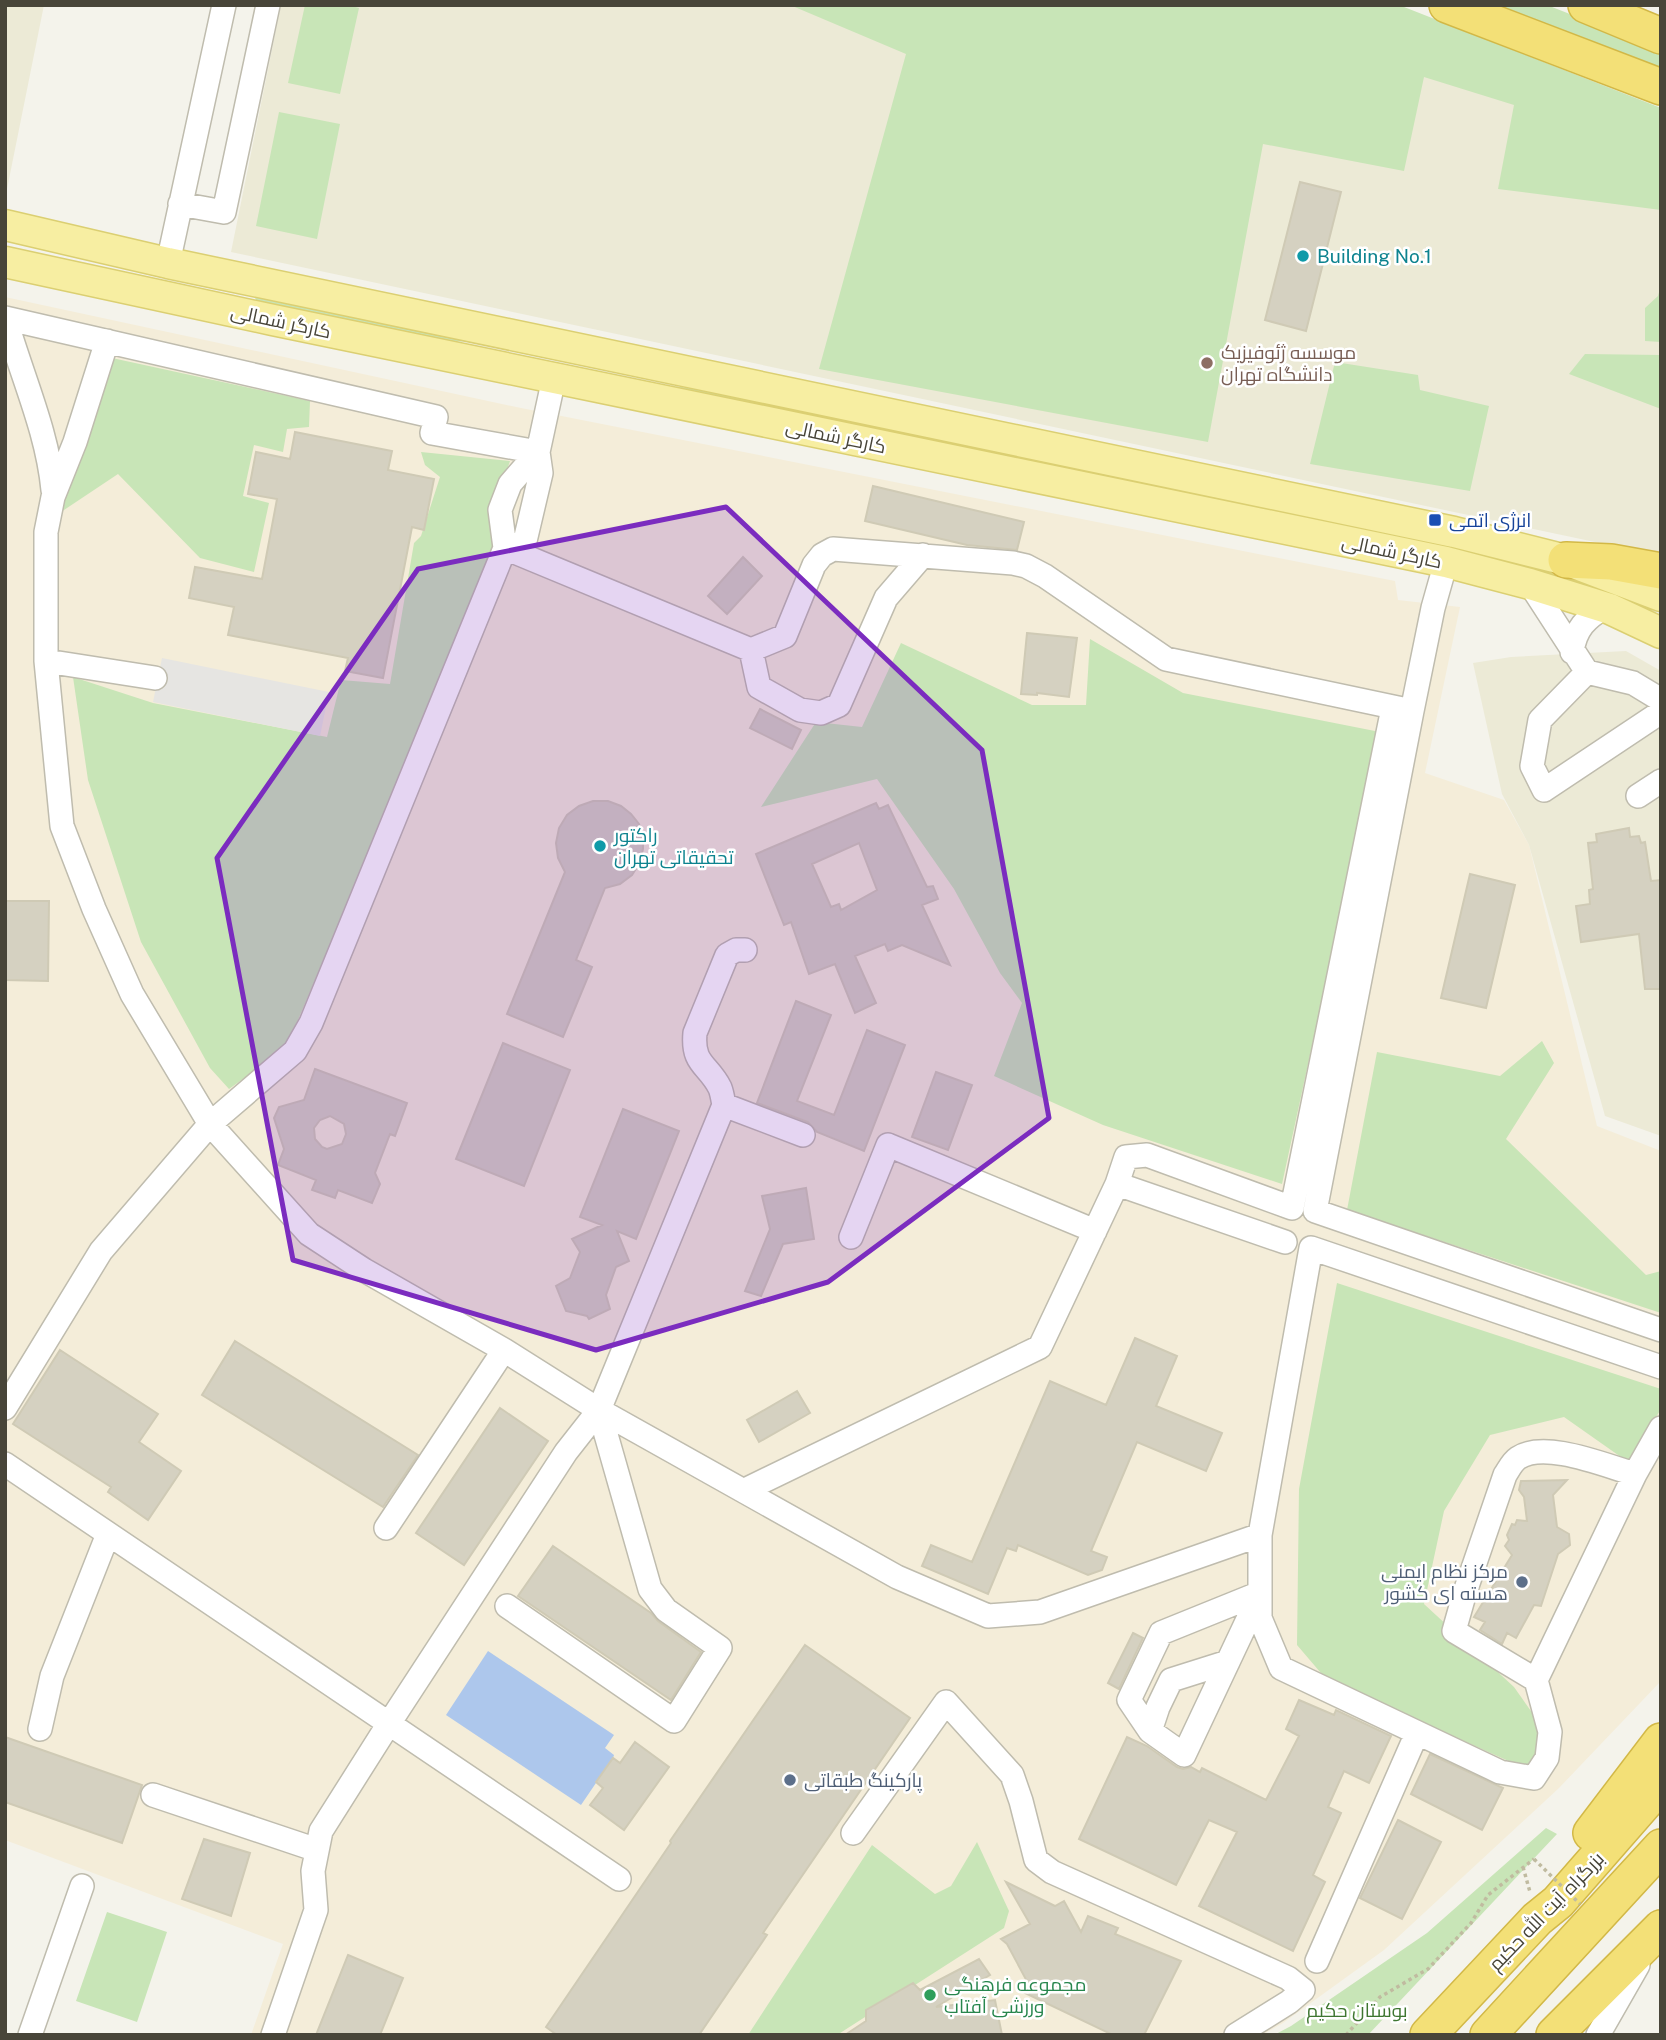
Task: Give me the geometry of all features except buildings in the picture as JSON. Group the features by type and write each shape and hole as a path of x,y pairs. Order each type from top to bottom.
{"highway":[{"path":"1447,5 1661,87"},
{"path":"1586,5 1661,37"},
{"path":"1566,560 1611,562 1661,571"},
{"path":"1537,1919 1591,1833 1661,1741"},
{"name":"بزرگراه آیت الله حکیم","path":"1428,2035 1537,1919 1559,1902 1661,1784"},
{"name":"بزرگراه آیت الله حکیم","path":"1488,2035 1661,1847"},
{"path":"1557,2032 1658,1932"}],"main road":[{"name":"کارگر شمالی","path":"5,225 168,262 1454,532 1566,560 1661,596"},
{"name":"کارگر شمالی","path":"5,262 1446,562 1605,607 1661,633"},
{"path":"1222,516 1227,485"}],"street":[{"path":"168,262 225,5"},
{"path":"180,204 224,212 268,5"},
{"path":"5,318 436,417 432,433 538,452"},
{"path":"5,333 11,337 43,429 50,462 53,497"},
{"path":"107,341 75,442 53,497 46,532 46,661 62,826 94,909 132,994 210,1124 309,1234 364,1270 504,1350 599,1410 897,1577 988,1616 1040,1612 1260,1535"},
{"path":"505,548 525,541 541,473 538,452 554,378"},
{"path":"5,1408 102,1251 210,1124 295,1051 311,1023 505,548 500,510 510,484 538,452"},
{"path":"505,548 751,650 785,636 814,565 822,555 833,549 1026,566 1166,659 1402,709"},
{"path":"751,650 759,687 800,710 821,713 839,705 887,598 923,555"},
{"path":"1304,1210 1402,709 1446,562"},
{"path":"1530,584 1587,672 1633,683 1661,700"},
{"path":"1572,652 1579,628 1588,618 1605,607"},
{"path":"46,661 155,678"},
{"path":"1587,672 1539,720 1532,766 1544,790 1661,712"},
{"path":"1638,796 1661,781"},
{"path":"273,2035 316,1910 313,1871 321,1831 566,1452 599,1410 724,1105 720,1088 697,1059 695,1033 727,955 736,950 745,950"},
{"path":"724,1105 803,1135"},
{"path":"851,1237 888,1145 1095,1230"},
{"path":"746,1490 1040,1347 1117,1184 1126,1157 1147,1155 1661,1330"},
{"path":"1117,1184 1285,1242 1297,1249 1311,1248 1661,1367"},
{"path":"1285,1242 1281,1237 1280,1223 1287,1212 1304,1210 1320,1217 1323,1230 1317,1243 1311,1248 1260,1535 1260,1618 1282,1668 1500,1772 1534,1778 1547,1758 1550,1732 1536,1679 1635,1474 1661,1428"},
{"path":"386,1528 504,1350"},
{"path":"507,1606 674,1721 720,1648 666,1610 650,1589 599,1410"},
{"path":"1536,1679 1454,1631 1505,1475 1513,1461 1521,1455 1548,1452 1561,1453 1635,1474"},
{"path":"5,1464 618,1879"},
{"path":"40,1729 52,1676 108,1534"},
{"path":"1260,1593 1228,1662 1184,1755 1150,1731 1129,1700 1161,1633 1260,1593"},
{"path":"1150,1731 1157,1707 1171,1679 1228,1662"},
{"path":"853,1833 946,1702 1012,1774 1037,1860 1052,1872 1287,1978 1303,1990 1289,2002 1236,2035"},
{"path":"1317,1961 1417,1733"},
{"path":"153,1795 317,1850"},
{"path":"30,2035 82,1885"},
{"path":"1598,2035 1658,1932"}],"path":[{"path":"1346,2035 1380,1997 1428,1969 1471,1923 1488,1895 1534,1859 1580,1904"}],"highlighted area":[{"path":"726,507 982,750 1049,1118 828,1282 596,1350 293,1260 217,858 418,569"}],"shaded area":[{"path":"5,5 44,5 5,199"},
{"name":"موسسه ژئوفیزیک دانشگاه تهران","path":"281,5 1356,5 1661,125 1661,556 231,252"},
{"path":"5,297 521,408 1395,581 1398,600 1460,607 1425,773 1504,800 1529,845 1597,1126 1661,1151 1661,1681 1559,1788 1384,1950 1283,2023 1262,2035 251,2035 283,1944 5,1840"},
{"path":"1626,651 1661,671 1661,1136 1605,1116 1529,845 1502,794 1473,663 1511,657"},
{"path":"162,658 329,692 320,736 153,702"}],"green space":[{"path":"305,5 348,5 359,8 340,94 288,83"},
{"path":"790,5 1399,5 1661,108 1661,210 1498,189 1514,105 1424,77 1404,171 1263,144 1208,442 819,369 906,54"},
{"path":"1487,5 1547,5 1661,50 1661,76"},
{"path":"279,112 340,124 317,239 256,226"},
{"path":"1661,285 1661,342 1645,341 1645,308 1658,296"},
{"path":"261,293 473,341 442,342 259,305 255,298"},
{"path":"1585,354 1661,355 1661,409 1569,374"},
{"path":"112,358 310,401 309,427 287,429 283,452 254,445 243,496 269,503 254,572 200,558 118,474 58,514"},
{"path":"1335,362 1418,375 1420,390 1489,406 1470,491 1310,464"},
{"path":"651,385 692,388 1114,476 1112,488"},
{"path":"421,452 510,461 490,520 500,547 286,1048 229,1089 210,1068 141,942 88,780 73,677 153,703 327,737 341,680 390,684 414,543 421,536 440,477 425,465"},
{"path":"1090,639 1183,693 1380,732 1282,1184 1103,1125 994,1076 1022,1003 1000,973 954,889 877,779 761,807 816,722 862,727 901,643 1032,705 1086,705"},
{"path":"1542,1041 1554,1063 1506,1139 1646,1275 1661,1271 1661,1313 1347,1210 1377,1052 1500,1076"},
{"path":"1337,1283 1661,1389 1661,1409 1628,1462 1564,1417 1490,1435 1444,1511 1424,1604 1514,1687 1538,1721 1538,1758 1524,1768 1326,1679 1297,1645 1299,1489"},
{"name":"بوستان حکیم","path":"1546,1828 1557,1834 1368,2035 1274,2035 1427,1933"},
{"path":"977,1842 1009,1911 1004,1928 837,2035 748,2035 872,1845 935,1894 951,1886"},
{"path":"107,1912 167,1932 137,2022 76,2001"}],"water":[{"path":"488,1651 614,1735 605,1748 614,1755 613,1758 581,1805 446,1715"}],"place":[{"name":"Building No.1","path":"1303,256"},
{"name":"موسسه ژئوفیزیک دانشگاه تهران","path":"1207,363"},
{"name":"انرژی اتمی","path":"1435,520"},
{"name":"راکتور تحقیقاتی تهران","path":"600,846"},
{"name":"مرکز نظام ایمنی هسته ای کشور","path":"1522,1582"},
{"name":"پارکینگ طبقاتی","path":"790,1780"},
{"name":"مجموعه فرهنگی ورزشی آفتاب","path":"930,1995"}]}
